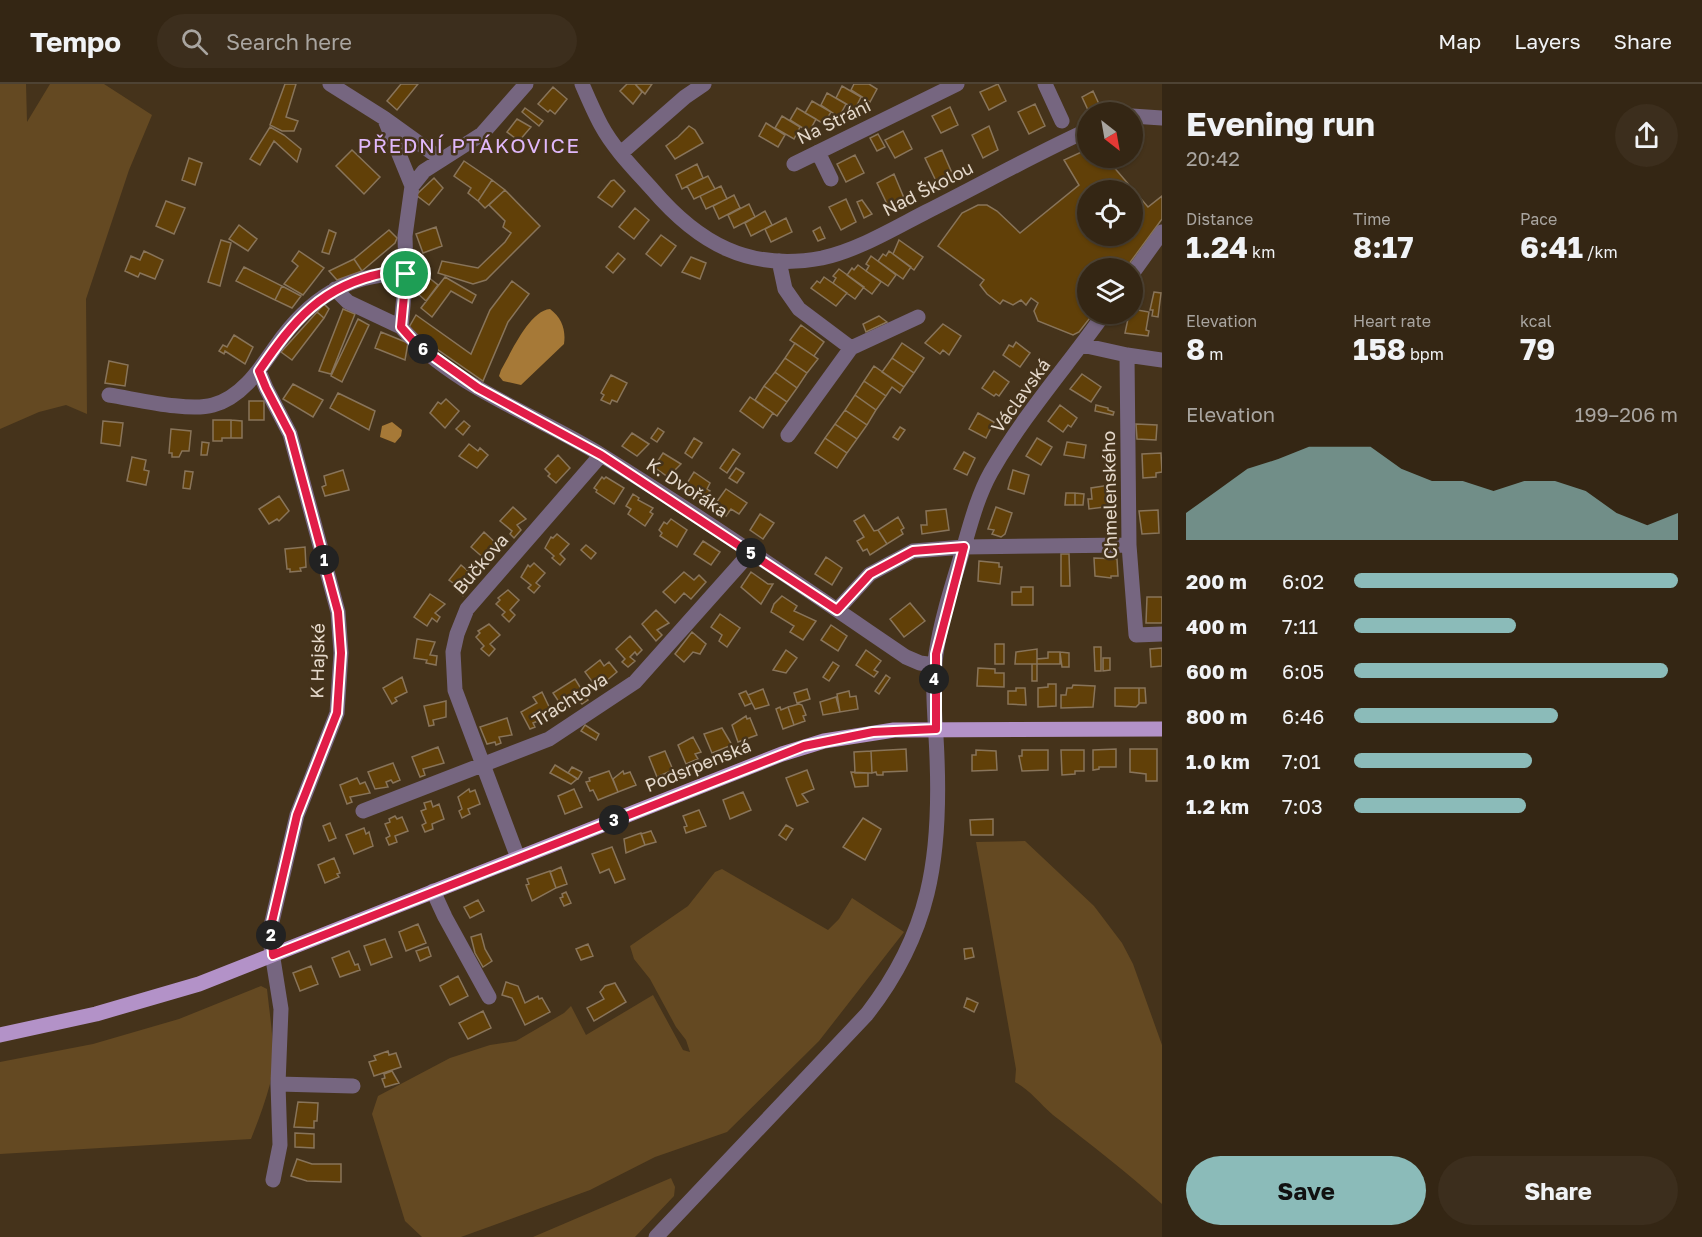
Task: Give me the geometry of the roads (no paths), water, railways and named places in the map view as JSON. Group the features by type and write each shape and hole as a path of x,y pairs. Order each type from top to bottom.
{"main road":[{"name":"Podsrpenská","path":"0,1035 48,1026 172,993 804,746 873,732 936,729 1162,729"}],"street":[{"path":"330,84 384,118 441,159"},
{"path":"412,186 424,171 482,134 526,84"},
{"name":"Nad Školou","path":"582,84 602,127 621,153 667,207 689,228 717,246 754,258 779,261 823,257 870,241 1077,136"},
{"path":"621,153 704,84"},
{"name":"Na Stráni","path":"794,164 957,84"},
{"path":"1046,84 1062,121"},
{"path":"1143,117 1162,118"},
{"path":"335,289 348,302 401,327 406,274 405,236 412,186 384,118"},
{"path":"818,152 831,178"},
{"path":"1143,259 1162,232"},
{"path":"779,261 785,290 799,309 851,348"},
{"path":"109,395 193,407 205,407 226,400 259,371 278,343 307,309 335,289 384,273 406,274"},
{"path":"788,435 851,348 918,317"},
{"name":"Václavská","path":"656,1237 846,1037 885,991 898,970 920,922 932,879 937,822 934,665 940,634 974,512 991,473 1097,324"},
{"name":"K. Dvořáka","path":"401,327 416,344 478,388 601,455 906,657 920,663 934,665"},
{"path":"1082,345 1162,360"},
{"name":"Chmelenského","path":"1127,355 1129,545 1136,635 1162,634"},
{"name":"K Hajské","path":"259,371 290,434 338,612 341,653 337,713 297,815 271,926 281,1009 278,1084 280,1145 273,1180"},
{"name":"Bučkova","path":"518,858 455,690 453,652 467,609 601,455"},
{"path":"837,610 870,574 913,551 964,547 1129,545"},
{"name":"Trachtova","path":"363,811 549,739 635,682 750,553"},
{"path":"434,891 445,918 489,997"},
{"path":"278,1084 353,1086"}],"district":[{"name":"PŘEDNÍ PTÁKOVICE","path":"469,146"}]}
